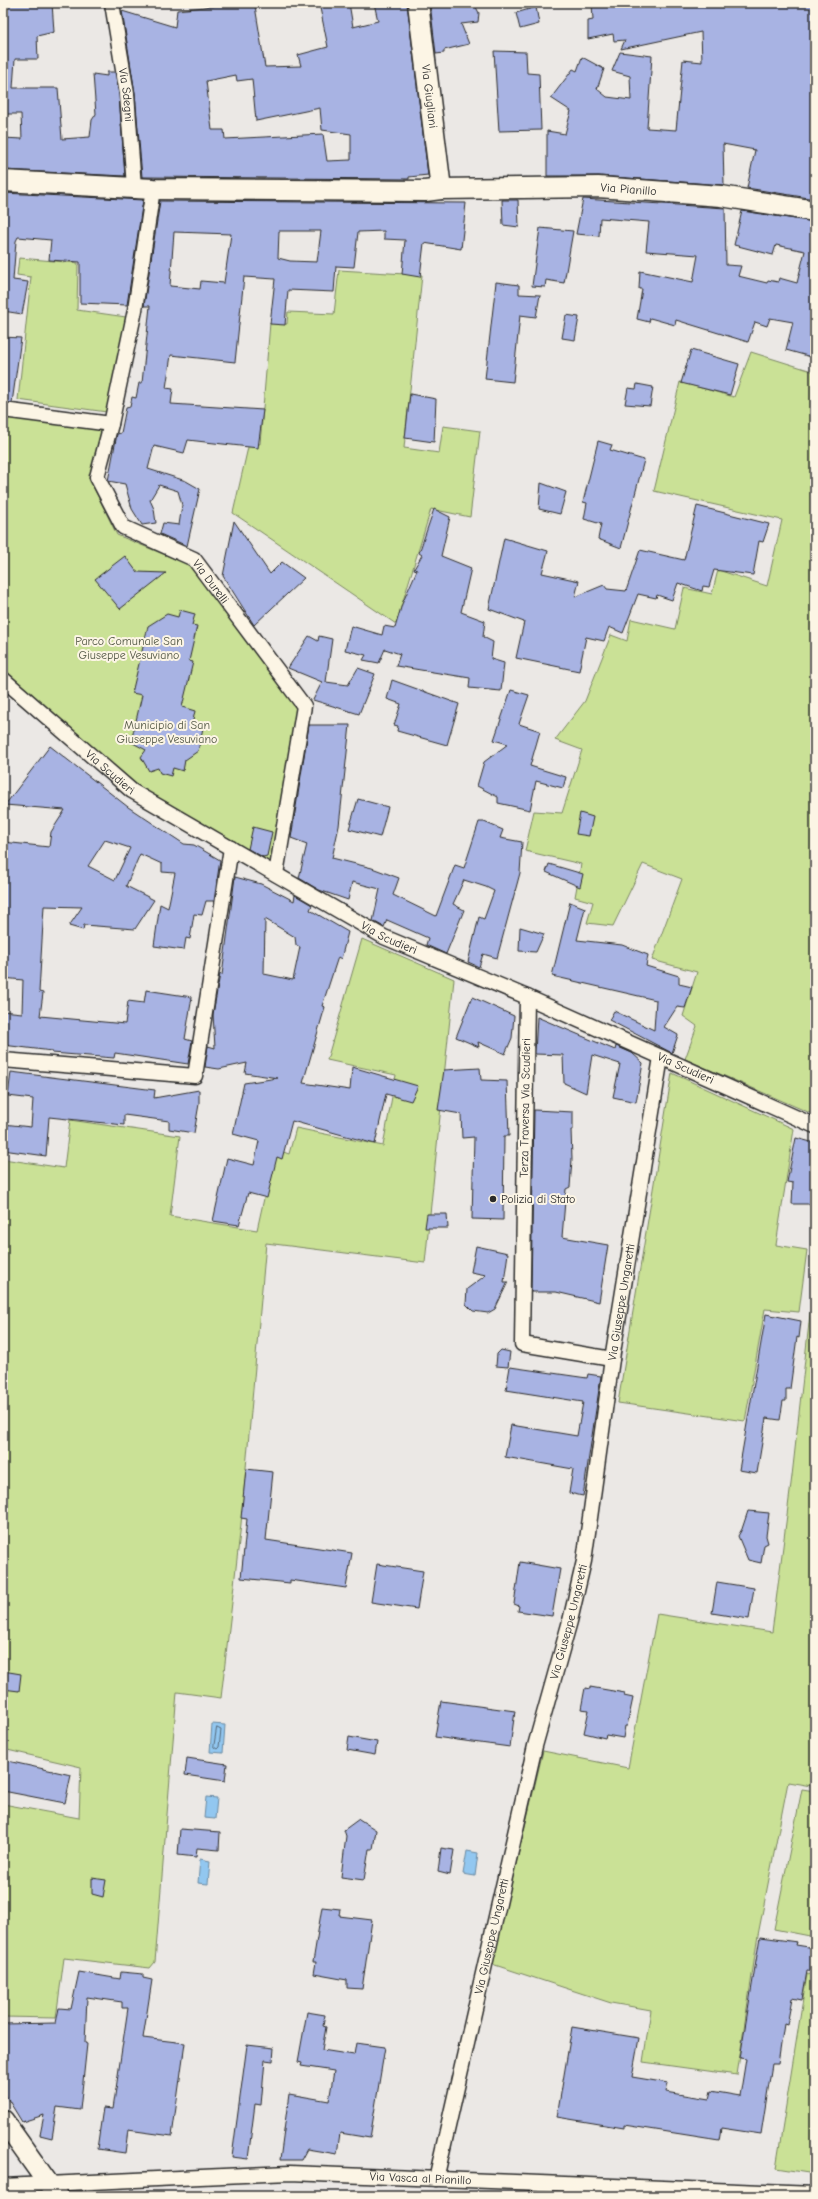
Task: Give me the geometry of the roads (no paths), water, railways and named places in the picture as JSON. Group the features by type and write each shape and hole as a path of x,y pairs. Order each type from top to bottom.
{"street":[{"name":"Via Sdegni","path":"111,424 135,310 143,188 112,3"},
{"name":"Via Giugliani","path":"418,3 442,189"},
{"name":"Via Pianillo","path":"3,181 143,188 424,191 442,189 598,187 721,196 815,211"},
{"path":"3,410 111,424"},
{"name":"Via Durelli","path":"111,424 97,477 123,527 194,559 304,706 276,874"},
{"name":"Via Scudieri","path":"3,680 132,791 384,937 527,997 815,1126"},
{"path":"3,1060 195,1076 231,848"},
{"name":"Terza Traversa Via Scudieri","path":"527,997 522,1344 612,1359"},
{"name":"Via Giuseppe Ungaretti","path":"436,2179 535,1746 570,1621 584,1561 612,1359 661,1057"},
{"path":"3,2120 53,2190"},
{"name":"Via Vasca al Pianillo","path":"3,2186 53,2190 290,2174 815,2194"}],"water":[{"path":"212,1724 225,1725 223,1753 210,1752"},
{"path":"206,1797 217,1798 215,1819 204,1818"},
{"path":"467,1851 478,1853 475,1876 463,1874"},
{"path":"200,1859 210,1861 208,1884 198,1883"}],"place":[{"name":"Polizia di Stato","path":"493,1199"}],"park label":[{"name":"Parco Comunale San Giuseppe Vesuviano","path":"129,648"},
{"name":"Municipio di San Giuseppe Vesuviano","path":"167,732"}]}
